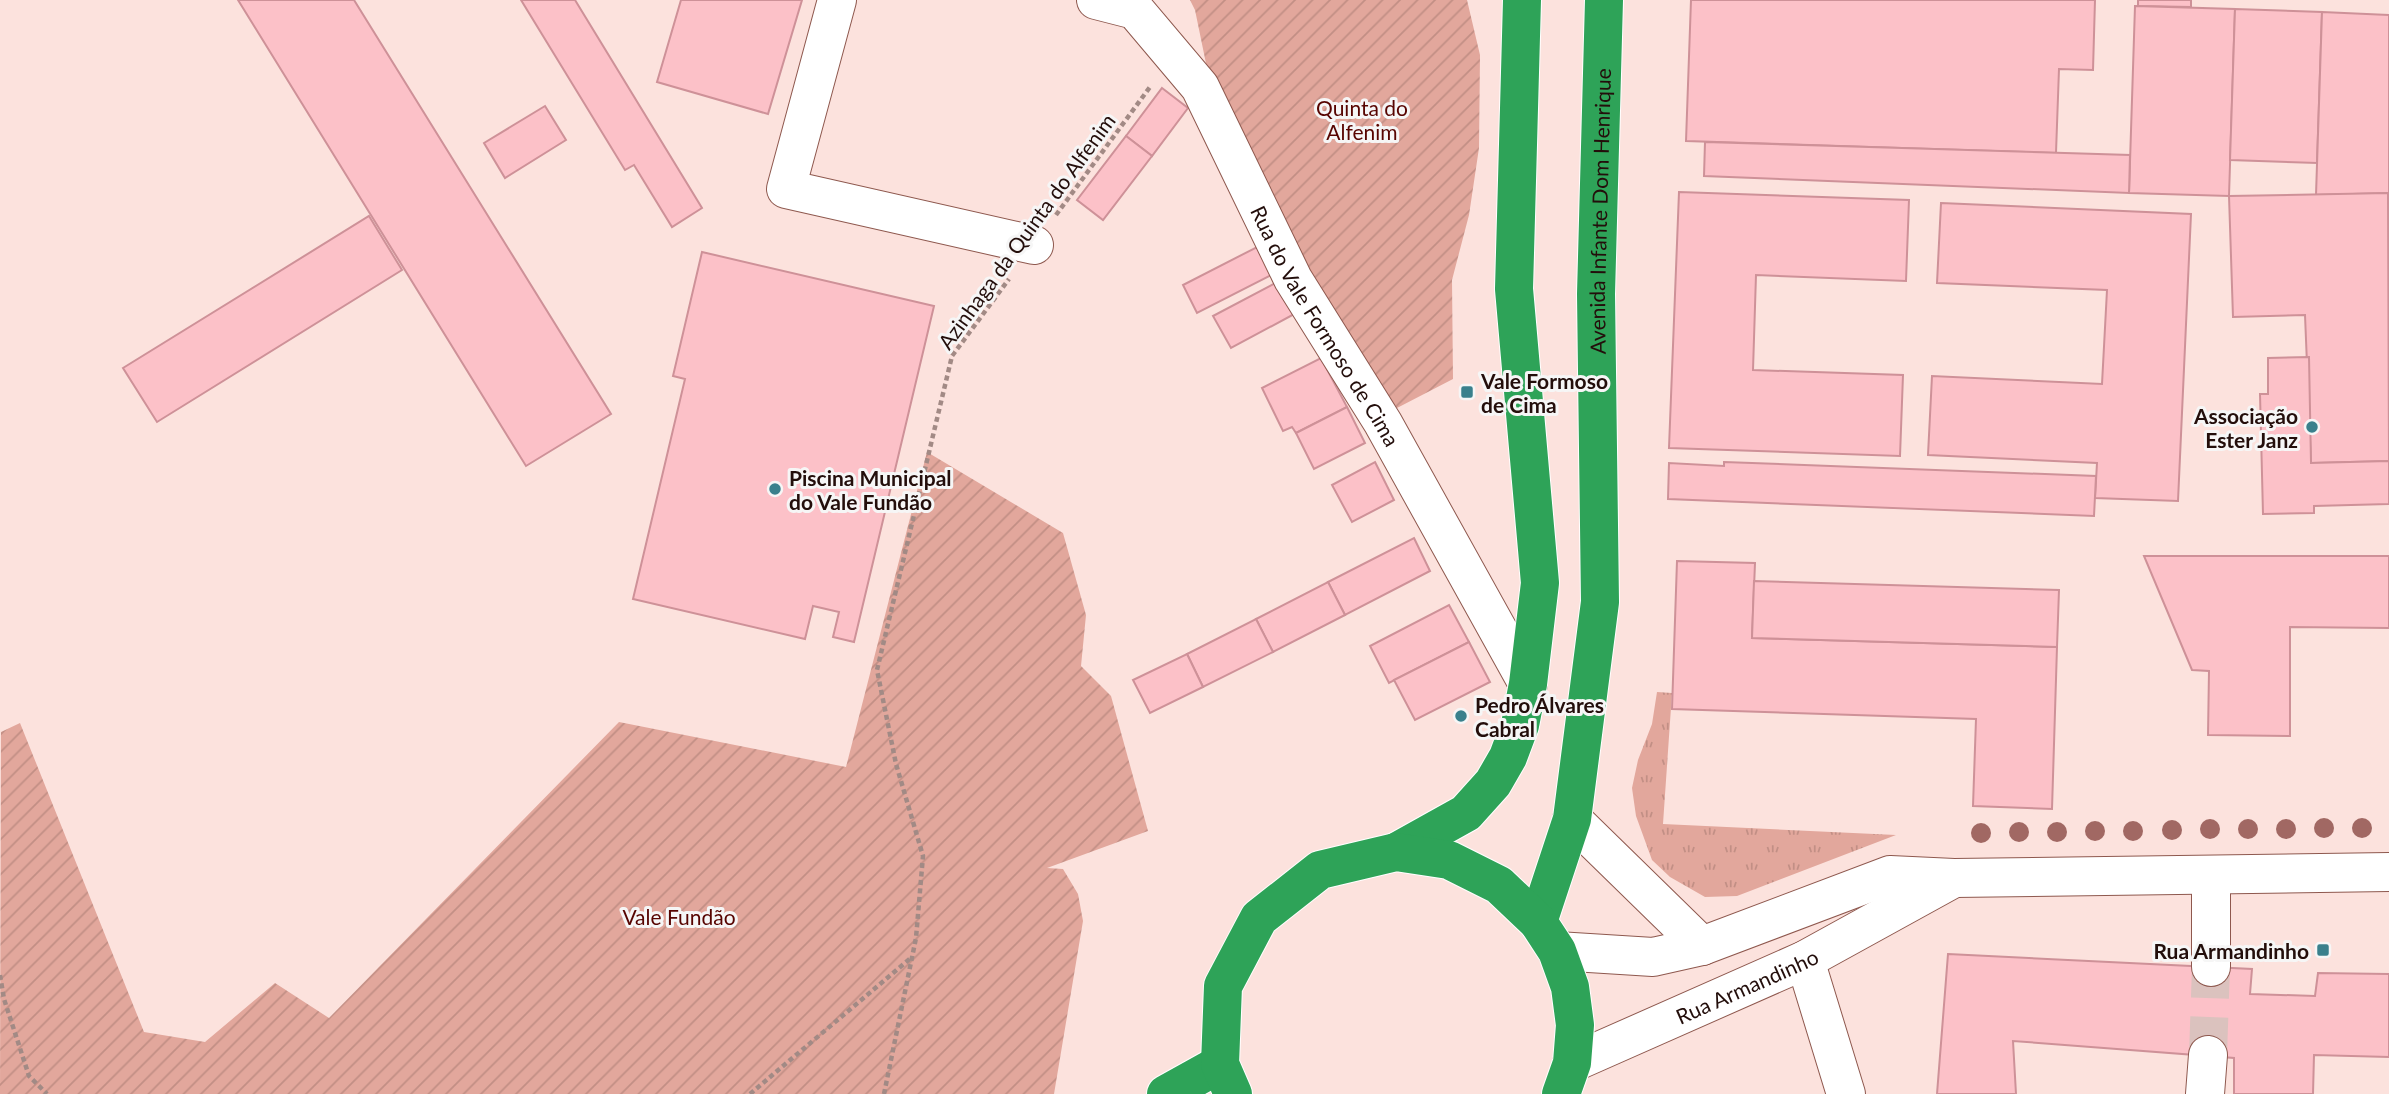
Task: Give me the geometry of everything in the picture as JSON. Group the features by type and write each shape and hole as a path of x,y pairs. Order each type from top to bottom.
{"highway":[{"path":"1166,1094 1227,1079 1223,986 1259,918 1320,870 1396,852 1466,813 1493,783 1508,757 1520,724 1528,684 1540,583 1514,289 1522,0"},
{"name":"Avenida Infante Dom Henrique","path":"1547,937 1572,819 1600,602 1596,294 1604,0"},
{"path":"1396,852 1449,860 1499,885 1547,937 1572,1000 1575,1025 1566,1079"}],"street":[{"path":"837,0 786,190 1034,245"},
{"name":"Rua do Vale Formoso de Cima","path":"1096,0 1133,5 1200,87 1293,279 1384,423 1528,684"},
{"path":"1572,819 1702,946"},
{"name":"Rua Armandinho","path":"1547,937 1653,957 1702,946 1890,875 1954,878 2389,872"},
{"path":"2211,874 2211,967"},
{"name":"Rua Armandinho","path":"1566,1079 1805,960 1954,878"},
{"path":"1805,960 1846,1094"},
{"path":"2205,1094 2208,1055"}],"path":[{"name":"Azinhaga da Quinta do Alfenim","path":"884,1094 913,957 923,856 896,764 877,670 952,356 1173,55"},
{"path":"750,1094 913,957"},
{"path":"0,975 4,999 29,1076 47,1094"}],"green space":[{"name":"Quinta do Alfenim","path":"1190,0 1467,0 1480,55 1479,148 1469,215 1452,280 1453,379 1397,408 1363,360 1289,237 1209,78 1195,10"},
{"name":"Vale Fundão","path":"927,452 1063,533 1086,615 1081,666 1111,696 1148,831 1047,868 1063,869 1078,894 1083,921 1054,1094 0,1094 1,732 20,723 144,1032 205,1042 275,983 329,1018 619,722 846,767"},
{"path":"1657,692 1672,693 1663,824 1896,835 1737,896 1705,897 1670,877 1652,860 1636,816 1632,788 1638,760 1652,724"}],"building":[{"path":"238,0 354,0 611,414 526,466"},
{"path":"521,0 575,0 702,208 672,227 634,165 625,170"},
{"path":"681,0 802,0 768,114 657,82"},
{"path":"1691,0 2095,0 2093,70 2059,69 2056,153 1686,141"},
{"path":"2138,0 2191,0 2191,7 2138,6"},
{"path":"2135,6 2235,9 2229,196 2129,193"},
{"path":"2235,9 2322,12 2317,163 2230,160"},
{"path":"2322,12 2389,15 2389,193 2316,195"},
{"path":"1162,88 1188,108 1152,156 1126,136"},
{"path":"545,106 566,140 505,178 484,143"},
{"path":"1126,136 1152,156 1103,220 1077,200"},
{"path":"1705,142 2130,155 2129,193 1704,176"},
{"path":"1679,192 1909,200 1906,281 1756,275 1753,370 1903,375 1900,456 1669,448"},
{"path":"2388,193 2389,461 2311,463 2305,315 2233,317 2229,196"},
{"path":"1941,203 2191,214 2178,501 2095,498 2097,463 1928,455 1932,376 2102,384 2107,290 1937,283"},
{"path":"369,216 402,270 157,422 123,368"},
{"path":"1263,244 1277,272 1197,313 1183,285"},
{"name":"Piscina Municipal do Vale Fundão","path":"702,252 934,306 854,642 833,637 839,612 813,606 805,639 633,599 685,379 673,376"},
{"path":"1281,280 1298,312 1231,348 1213,316"},
{"path":"2309,357 2311,463 2389,461 2389,504 2314,506 2314,513 2263,514 2260,394 2268,394 2268,358"},
{"path":"1321,358 1347,407 1296,433 1292,427 1283,431 1262,388"},
{"path":"1347,407 1365,443 1314,469 1296,433"},
{"path":"1375,462 1394,500 1352,522 1332,485"},
{"path":"1724,462 2096,476 2094,516 1668,499 1669,463 1724,466"},
{"path":"1414,538 1430,571 1345,615 1328,582"},
{"path":"2144,556 2389,556 2389,628 2290,627 2290,736 2208,735 2209,671 2192,670"},
{"path":"1677,561 1755,563 1752,638 2057,647 2052,809 1973,806 1976,719 1672,709"},
{"path":"1754,581 2059,590 2057,647 1752,638"},
{"path":"1328,582 1345,615 1273,652 1256,619"},
{"path":"1449,605 1469,642 1389,683 1370,646"},
{"path":"1256,619 1273,652 1203,687 1187,654"},
{"path":"1469,642 1490,682 1415,720 1394,680"},
{"path":"1187,654 1203,687 1150,713 1133,680"},
{"path":"1948,954 2252,969 2250,994 2315,996 2318,973 2389,974 2389,1057 2314,1055 2313,1094 2234,1094 2234,1058 2013,1041 2016,1094 1937,1094"}],"tunnel":[{"path":"2208,1055 2211,967"}],"place":[{"name":"Vale Formoso de Cima","path":"1467,392"},
{"name":"Associação Ester Janz","path":"2312,427"},
{"name":"Piscina Municipal do Vale Fundão","path":"775,489"},
{"name":"Pedro Álvares Cabral","path":"1461,716"},
{"name":"Rua Armandinho","path":"2323,950"}]}
